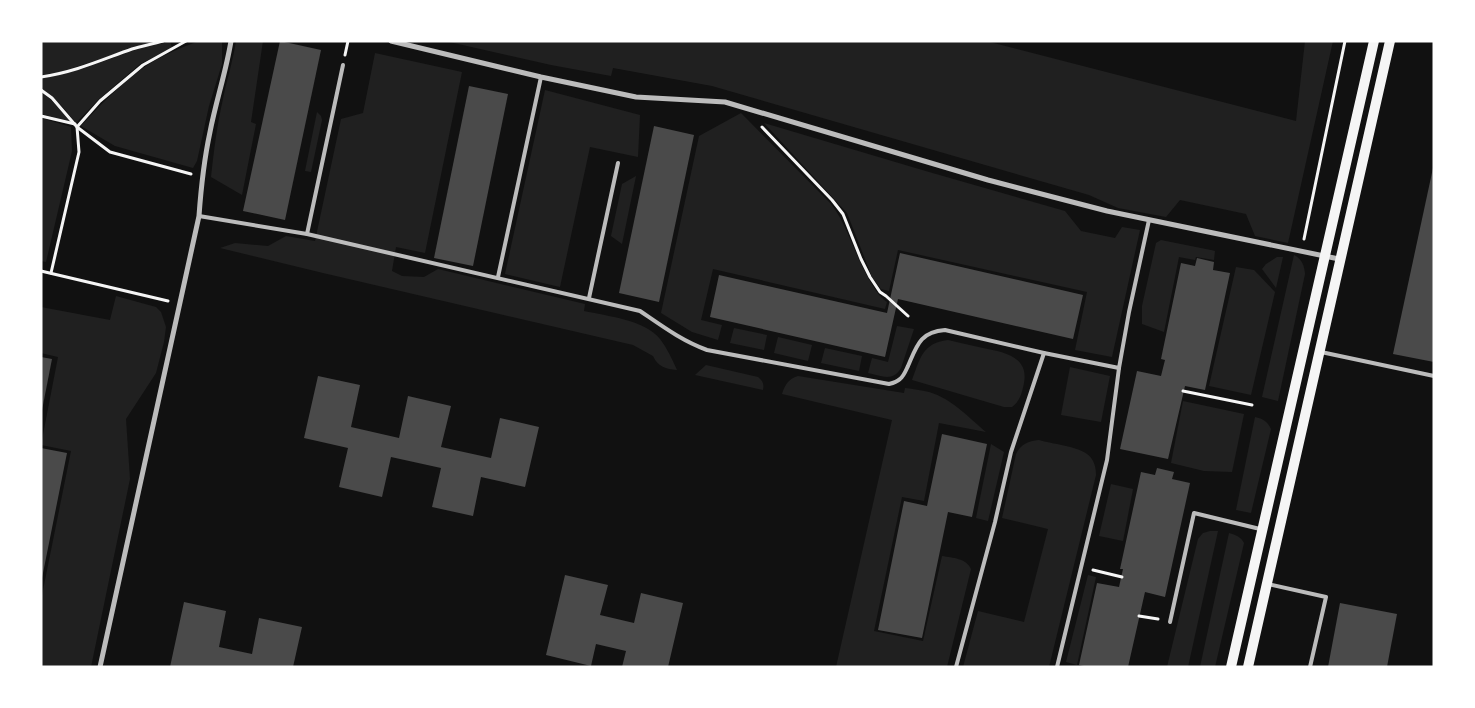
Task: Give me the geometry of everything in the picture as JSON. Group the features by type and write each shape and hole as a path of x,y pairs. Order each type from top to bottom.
{"main road":[{"path":"1232,667 1374,41"},
{"path":"1248,667 1318,351 1390,41"}],"street":[{"path":"100,667 199,216 202,177 210,133 228,62 231,41"},
{"path":"391,41 636,97 725,102 988,180 1107,211 1339,259"}],"lane":[{"path":"307,234 343,65"},
{"path":"498,277 541,76"},
{"path":"590,298 618,163"},
{"path":"199,216 307,234 590,298 640,311 674,335 690,344 707,350 889,384 897,382 902,378 917,345 924,336 934,331 945,330 1119,368"},
{"path":"1056,667 1107,460 1119,368 1149,220"},
{"path":"1318,351 1434,376"},
{"path":"956,667 995,522 1011,452 1044,353"},
{"path":"1170,622 1194,513 1263,529"},
{"path":"1266,584 1326,597 1310,667"}],"path":[{"path":"41,77 62,74 163,41"},
{"path":"76,125 143,65 186,41"},
{"path":"1302,252 1345,41"},
{"path":"41,90 52,98 76,125 110,152 202,177"},
{"path":"744,108 832,200 843,214 870,278 880,292 908,316"},
{"path":"41,116 76,125"},
{"path":"51,273 62,218 79,152 76,125"},
{"path":"41,271 179,303"},
{"path":"1183,392 1252,405"},
{"path":"1082,567 1122,577"},
{"path":"1139,616 1170,622"}],"shaded area":[{"path":"41,41 157,41 60,72 41,75"},
{"path":"170,41 172,48 140,64 98,100 76,123 62,106 41,88 41,78 76,71 132,51"},
{"path":"199,41 222,41 222,64 209,106 197,161 193,168 115,146 81,126 110,95 143,68 177,49"},
{"path":"236,41 263,41 251,122 256,124 242,195 211,177 219,118"},
{"path":"445,41 986,41 1296,121 1305,41 1333,41 1288,243 1255,236 1246,214 1180,200 1166,217 1118,208 1089,195 712,86 613,68 611,76 551,65"},
{"path":"375,53 462,72 425,253 396,247 392,271 402,276 424,277 438,269 585,304 584,311 614,317 645,327 660,339 677,370 663,367 657,363 653,356 633,345 220,248 235,243 268,246 286,236 315,241 341,119 363,113"},
{"path":"545,90 640,115 638,157 590,147 560,287 505,274"},
{"path":"41,92 50,99 72,122 41,114"},
{"path":"317,112 322,120 311,172 305,171"},
{"path":"741,113 831,204 842,222 870,281 879,295 887,302 885,309 713,269 701,320 722,325 718,340 692,332 661,313 699,136"},
{"path":"41,118 71,127 72,151 46,262 41,261"},
{"path":"764,123 1065,211 1081,231 1115,238 1122,227 1140,230 1112,357 1075,350 1087,292 898,250 889,291 881,289 872,277 847,213"},
{"path":"636,176 622,244 611,236 622,184"},
{"path":"1161,240 1215,251 1214,260 1196,257 1195,260 1179,257 1164,332 1142,324 1142,306 1156,243"},
{"path":"1294,255 1302,263 1305,274 1278,401 1262,397"},
{"path":"1277,257 1283,257 1276,288 1262,269"},
{"path":"1236,267 1254,270 1275,292 1251,395 1209,386"},
{"path":"116,296 156,307 161,312 166,327 164,342 156,373 126,419 130,479 91,667 41,667 41,600 71,451 41,445 58,357 41,353 41,307 110,320"},
{"path":"897,326 914,329 901,368 891,377 868,373 872,358 888,362"},
{"path":"734,328 767,335 764,350 730,343"},
{"path":"778,337 812,345 808,361 774,353"},
{"path":"948,340 999,351 1018,361 1023,367 1024,383 1015,405 1004,407 912,380 920,359 927,348"},
{"path":"825,348 862,356 859,371 821,363"},
{"path":"706,365 758,377 763,383 763,390 695,375"},
{"path":"1070,367 1110,376 1101,422 1061,415"},
{"path":"798,376 904,393 905,388 929,392 945,399 986,432 939,423 924,501 902,497 874,631 923,641 942,556 963,561 971,569 947,667 836,667 892,420 782,394 787,383"},
{"path":"1183,401 1244,414 1232,472 1204,471 1171,463"},
{"path":"1255,417 1268,424 1271,429 1251,513 1236,510"},
{"path":"1039,440 1082,451 1091,458 1096,472 1049,667 963,667 978,611 1024,622 1048,529 1002,518 1016,454 1025,444"},
{"path":"991,444 1004,452 988,521 976,518"},
{"path":"1111,484 1133,489 1123,541 1099,536"},
{"path":"1218,531 1188,667 1167,667 1198,539 1203,533"},
{"path":"1229,533 1238,536 1244,543 1215,667 1200,667"},
{"path":"1088,575 1096,577 1077,665 1066,662"}],"building":[{"path":"280,41 321,50 285,220 243,211"},
{"path":"469,86 508,94 473,266 434,258"},
{"path":"654,126 694,135 659,302 619,293"},
{"path":"1434,168 1434,362 1393,354"},
{"path":"900,253 1083,295 1073,339 898,299 885,357 710,317 719,275 887,313"},
{"path":"1197,258 1214,262 1213,270 1230,273 1205,390 1185,386 1168,459 1120,449 1137,371 1161,376 1165,360 1161,359 1181,263 1195,266"},
{"path":"41,357 52,359 42,410 41,409"},
{"path":"318,376 360,385 351,427 399,438 408,396 451,406 441,447 491,458 500,418 539,427 525,487 481,477 473,516 432,507 441,468 391,457 382,497 339,487 348,448 304,438"},
{"path":"942,434 987,444 972,517 948,512 922,638 878,630 904,501 927,506"},
{"path":"41,448 67,453 42,578 41,578"},
{"path":"1157,468 1174,472 1172,479 1190,483 1165,597 1145,592 1128,667 1088,667 1079,665 1097,583 1119,587 1123,569 1120,569 1141,472 1155,475"},
{"path":"565,575 608,585 600,615 634,623 641,593 683,603 668,667 622,667 626,651 596,644 591,666 546,655"},
{"path":"184,602 226,611 219,647 252,654 259,618 302,627 293,667 170,667"},
{"path":"1340,603 1397,614 1387,667 1328,667"}]}
